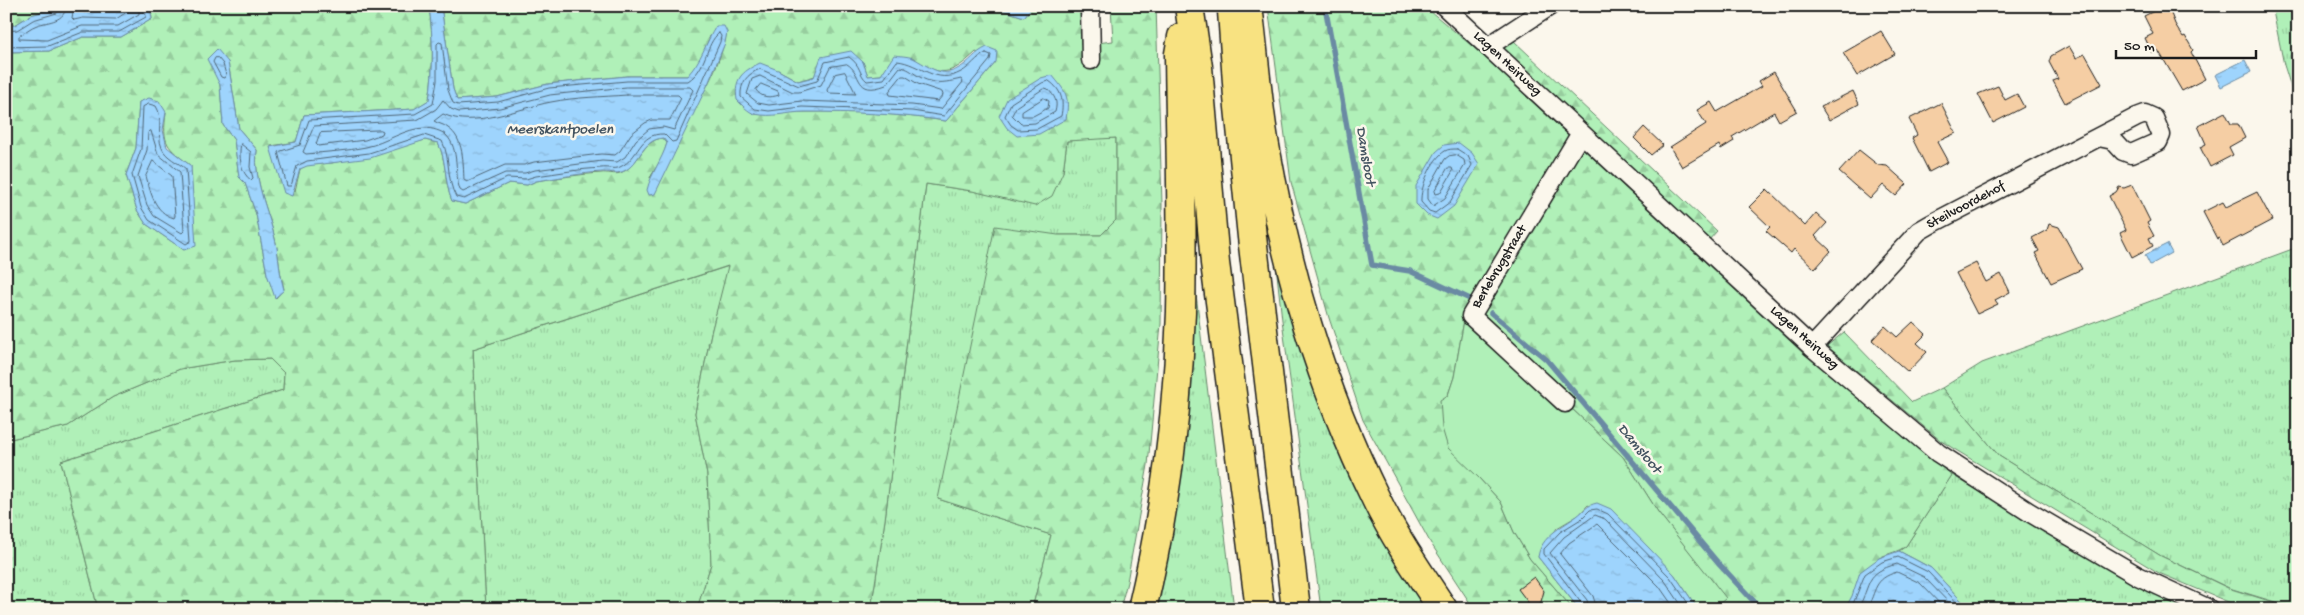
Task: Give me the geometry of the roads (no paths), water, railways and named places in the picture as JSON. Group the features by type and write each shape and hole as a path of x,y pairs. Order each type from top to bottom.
{"highway":[{"path":"1142,609 1161,517 1177,380 1182,245 1179,54 1189,6"},
{"path":"1189,6 1198,66 1215,263 1260,609"},
{"path":"1231,6 1252,237 1296,609"},
{"path":"1248,6 1265,143 1280,224 1299,298 1334,406 1376,501 1443,609"}],"street":[{"path":"1090,6 1091,60"},
{"name":"Lagen Heirweg","path":"1444,6 1812,347 1938,453 2029,512 2138,576 2209,609"},
{"path":"1489,46 1550,6"},
{"name":"Berlebrugstraat","path":"1565,403 1471,316 1581,133"},
{"name":"Steilvoordehof","path":"1812,347 1919,231 2099,137"}],"water":[{"path":"63,6 150,6 152,19 121,37 83,37 49,51 6,52 6,26 15,25 31,15"},
{"name":"Meerskantpoelen","path":"429,6 441,6 453,89 457,100 497,97 548,84 627,76 687,76 700,58 716,26 724,26 727,32 725,43 708,84 655,194 649,195 647,190 667,143 663,138 650,143 631,166 623,172 578,174 536,181 527,185 509,183 465,204 452,201 449,194 443,157 438,143 425,140 370,158 307,166 300,169 292,196 284,193 270,147 296,142 304,115 414,109 429,100 432,77 432,53"},
{"path":"990,6 1033,6 1024,17"},
{"path":"987,47 997,51 996,62 946,121 840,112 761,115 750,112 737,100 736,93 740,77 760,63 798,81 814,77 821,57 851,51 863,62 868,76 881,75 894,55 911,57 935,70 946,72 963,66"},
{"path":"217,49 228,62 239,129 257,150 256,163 260,187 277,248 284,290 275,298 267,274 256,214 245,183 239,177 234,140 223,125 220,85 207,59"},
{"path":"2245,60 2251,72 2221,87 2215,75"},
{"path":"1052,75 1066,95 1066,119 1039,134 1017,136 1007,128 999,116 1007,99 1041,78"},
{"path":"149,98 159,101 166,112 163,130 167,147 191,166 196,246 184,250 146,224 137,210 126,175 136,148 139,102"},
{"path":"1459,143 1472,153 1479,164 1454,206 1437,219 1427,215 1416,204 1416,186 1436,152 1444,145"},
{"path":"2167,244 2172,253 2150,265 2145,255"},
{"path":"1597,503 1611,509 1674,574 1698,609 1579,609 1538,557 1543,543 1553,533 1588,506"},
{"path":"1899,551 1931,568 1969,609 1845,609 1852,596 1860,572 1879,558"}],"waterway":[{"name":"Damsloot","path":"1325,6 1372,265 1410,271 1470,299"},
{"name":"Damsloot","path":"1491,313 1547,360 1718,563 1761,609"}]}
